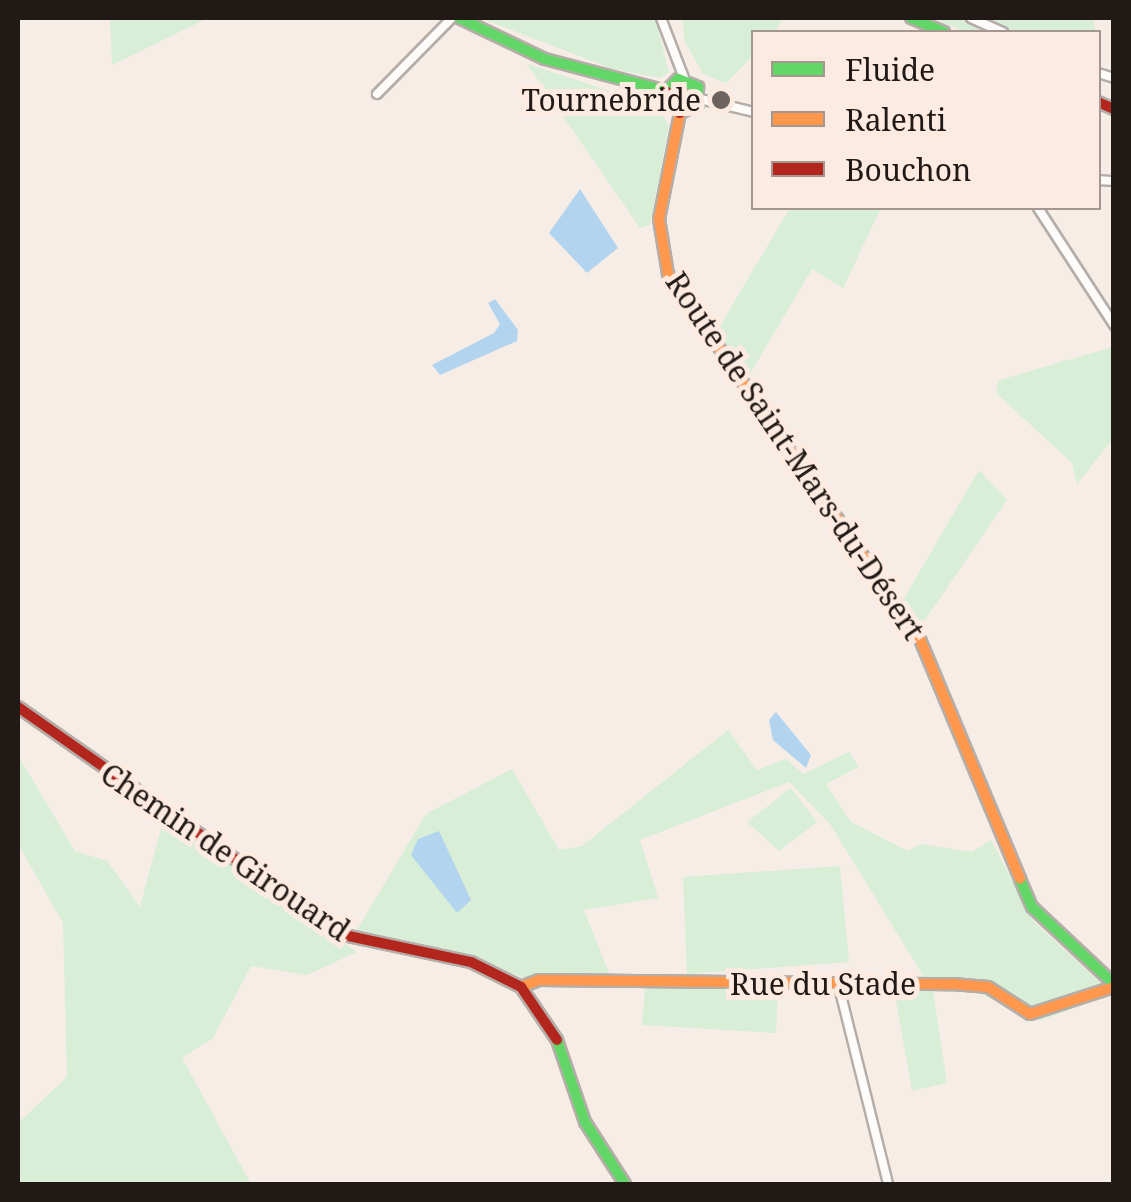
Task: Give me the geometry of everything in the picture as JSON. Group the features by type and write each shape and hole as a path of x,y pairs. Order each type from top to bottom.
{"street":[{"path":"376,94 456,18 546,59 666,91 680,113 700,98"},
{"path":"661,18 684,78 700,98 751,111"},
{"path":"911,18 939,30"},
{"path":"971,18 999,30"},
{"path":"666,91 684,78"},
{"name":"Route de Saint-Mars-du-Désert","path":"680,113 659,219 668,274 919,636 1032,907 1114,986"},
{"path":"1039,210 1114,325"},
{"name":"Chemin de Girouard","path":"18,707 344,936 470,962 521,987 551,1024 585,1122 624,1183"},
{"name":"Rue du Stade","path":"521,987 539,980 942,984 988,987 1030,1014 1114,986"},
{"path":"838,983 888,1184"}],"green space":[{"path":"110,18 208,18 112,65"},
{"path":"480,18 655,18 669,72 660,78 613,69"},
{"path":"683,18 783,18 776,30 751,30 751,58 726,83 703,74 684,40"},
{"path":"933,18 1093,18 1096,30 961,30"},
{"path":"527,64 657,106 669,126 650,225 640,228"},
{"path":"789,210 880,210 843,288 812,269 747,379 715,334"},
{"path":"1113,347 1113,439 1077,484 1072,463 996,393 999,380"},
{"path":"979,470 1007,500 921,626 903,600"},
{"path":"728,730 757,770 786,759 804,774 849,752 859,767 826,784 851,822 908,851 921,844 972,852 991,840 1034,922 1113,994 1039,1021 979,993 933,991 947,1083 912,1091 895,995 932,990 830,824 789,782 640,840 658,898 584,910 611,978 521,977 464,954 357,930 426,814 512,769 559,850 582,846"},
{"path":"18,755 75,851 107,861 140,907 164,817 357,952 307,975 251,966 213,1038 182,1058 251,1184 18,1184 18,1123 67,1077 63,923 18,844"},
{"path":"791,788 817,822 779,851 747,822"},
{"path":"840,866 849,962 687,974 683,877"},
{"path":"645,988 778,988 776,1033 642,1025"}],"water":[{"path":"580,189 618,248 587,273 549,233"},
{"path":"495,299 518,330 517,341 440,375 432,365 494,333 500,324 488,303"},
{"path":"776,712 811,755 806,768 773,740 769,720"},
{"path":"439,831 471,900 457,913 411,855 418,839"}],"traffic: fast":[{"path":"459,18 545,59 666,91"},
{"path":"911,18 939,30"},
{"path":"666,91 678,79 698,87 698,104 680,113"},
{"path":"1020,879 1032,907 1114,984"},
{"path":"557,1040 585,1122 625,1184"}],"traffic: slow":[{"path":"680,113 659,219 668,274 919,637 1020,879"},
{"path":"521,987 539,980 953,984 988,987 1030,1014 1114,987"}],"traffic: jam":[{"path":"666,91 680,113"},
{"path":"1101,103 1114,109"},
{"path":"18,707 344,935 471,962 521,987 557,1040"}],"place":[{"name":"Tournebride","path":"721,100"}]}
